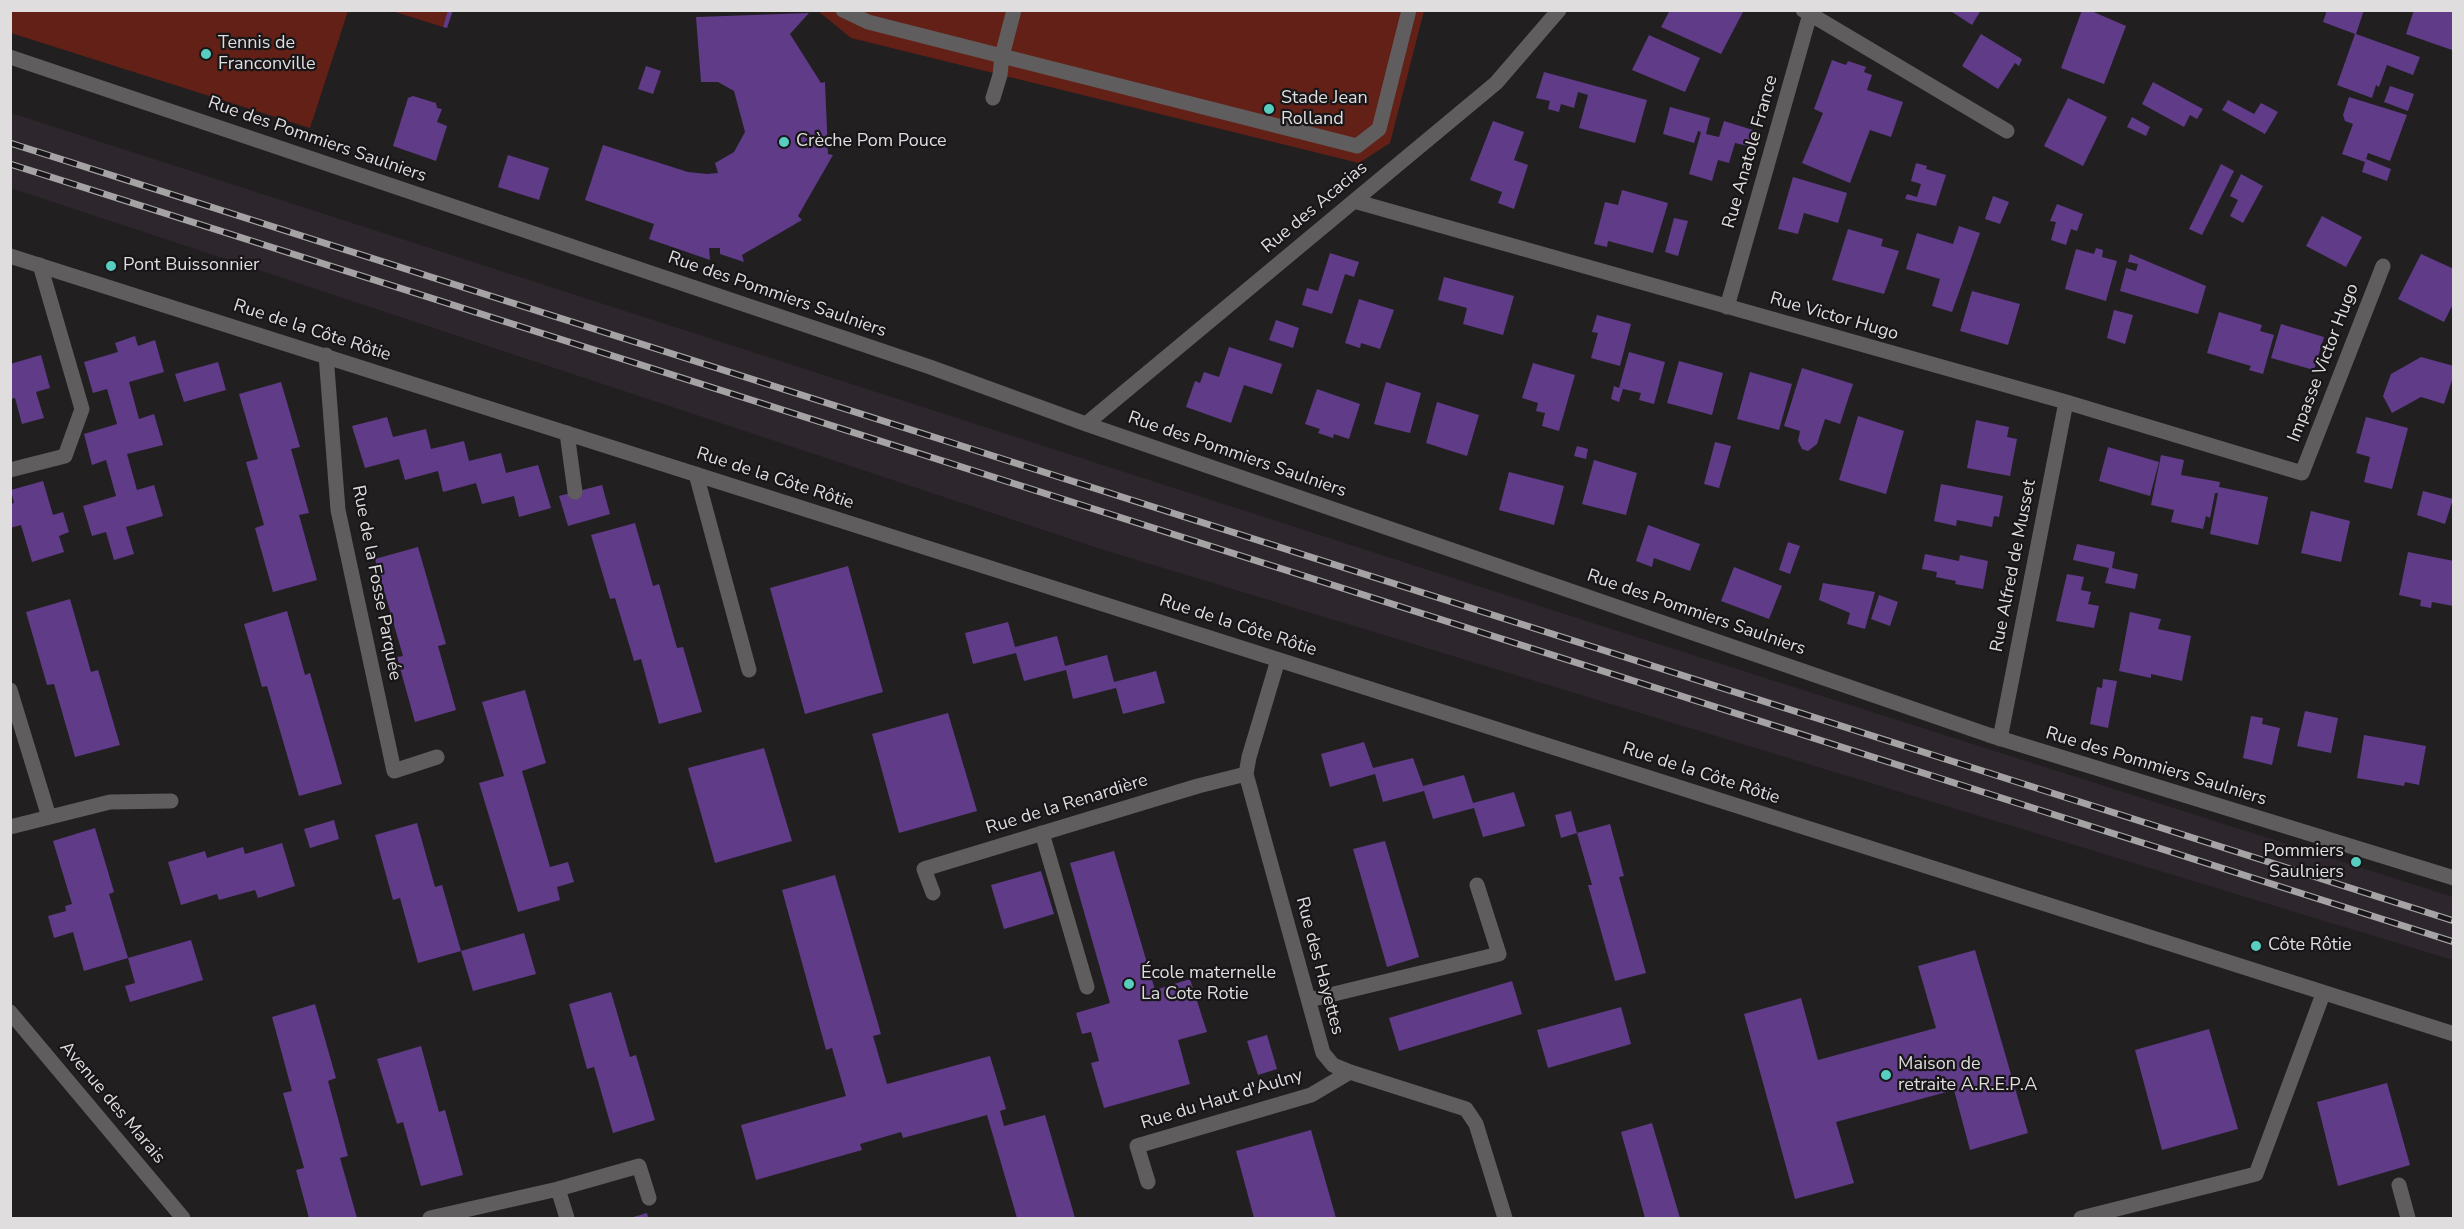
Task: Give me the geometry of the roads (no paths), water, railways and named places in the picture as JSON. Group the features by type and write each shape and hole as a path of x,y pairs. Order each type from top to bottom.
{"street":[{"path":"843,10 868,22 1357,146 1379,129 1409,10"},
{"path":"993,98 1014,10"},
{"name":"Rue des Acacias","path":"1086,424 1496,83 1559,10"},
{"path":"1807,12 2007,131"},
{"name":"Rue Anatole France","path":"1727,308 1807,12"},
{"name":"Rue des Pommiers Saulniers","path":"10,57 919,363 1086,424 2000,738 2454,878"},
{"name":"Rue Victor Hugo","path":"1354,201 2066,402 2302,473"},
{"name":"Rue de la Côte Rôtie","path":"10,255 2454,1034"},
{"path":"10,470 65,456 82,409 40,265"},
{"name":"Impasse Victor Hugo","path":"2302,473 2383,266"},
{"name":"Rue de la Fosse Parquée","path":"327,355 338,510 394,771 437,757"},
{"name":"Rue Alfred de Musset","path":"2000,738 2066,402"},
{"path":"567,433 575,492"},
{"path":"696,474 749,670"},
{"name":"Rue des Hayettes","path":"1278,660 1246,774 1323,1053 1333,1065 1350,1072 1439,1098 1466,1109 1476,1124 1505,1218"},
{"path":"10,690 49,817"},
{"name":"Rue de la Renardière","path":"933,893 924,869 1198,786 1246,774"},
{"path":"10,827 110,802 171,801"},
{"path":"1042,833 1087,987"},
{"path":"1309,1000 1499,954 1477,885"},
{"path":"2081,1218 2256,1174 2323,994"},
{"name":"Avenue des Marais","path":"10,1012 183,1218"},
{"name":"Rue du Haut d'Aulny","path":"1148,1182 1137,1146 1311,1095 1350,1072"},
{"path":"430,1218 558,1189 639,1166 649,1198"},
{"path":"2399,1185 2408,1218"},
{"path":"558,1189 567,1218"}],"railway":[{"path":"10,143 2454,921"},
{"path":"10,164 2454,942"}],"place":[{"name":"Tennis de Franconville","path":"206,54"},
{"name":"Stade Jean Rolland","path":"1269,109"},
{"name":"Crèche Pom Pouce","path":"784,142"},
{"name":"Pont Buissonnier","path":"111,266"},
{"name":"Pommiers Saulniers","path":"2356,862"},
{"name":"Côte Rôtie","path":"2256,946"},
{"name":"École maternelle La Cote Rotie","path":"1129,984"},
{"name":"Maison de retraite A.R.E.P.A","path":"1886,1075"}]}
